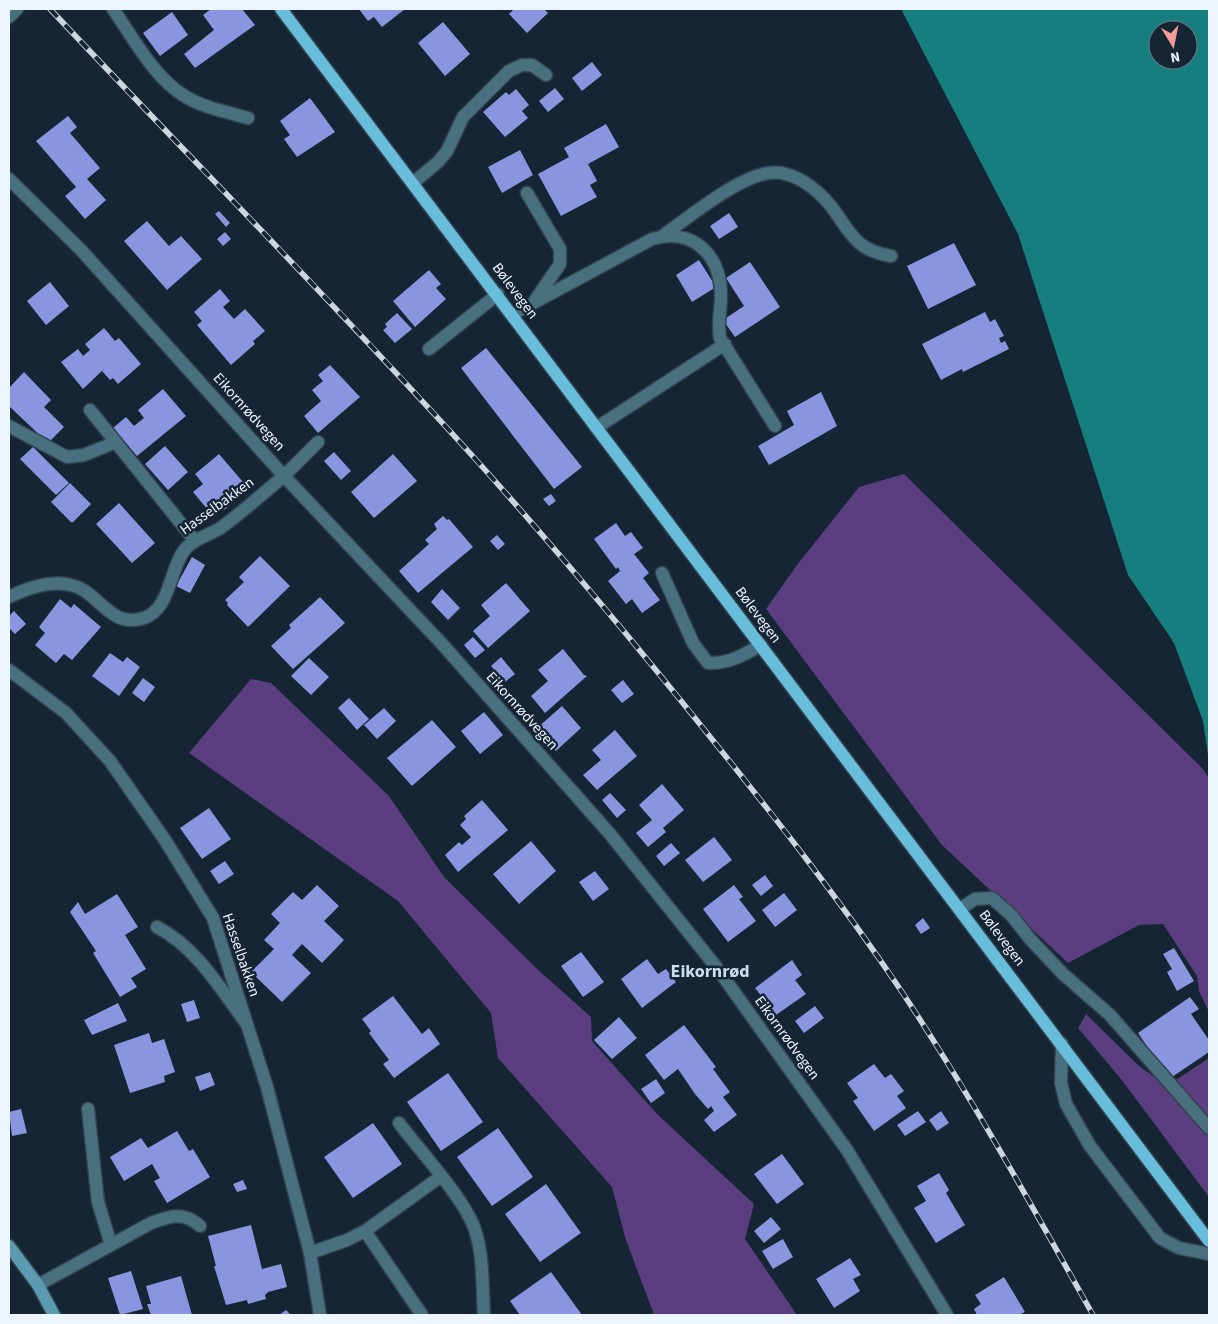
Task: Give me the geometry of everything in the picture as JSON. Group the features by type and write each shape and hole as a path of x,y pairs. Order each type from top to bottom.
{"main road":[{"name":"Bølevegen","path":"281,9 498,294 596,428 1209,1241"}],"street":[{"path":"9,17 17,9"},
{"path":"114,9 161,76 175,89 202,105 248,118"},
{"path":"413,182 438,162 447,151 463,117 509,72 522,65 532,65 546,75"},
{"path":"513,314 652,239 664,235 705,205 747,181 768,173 777,173 811,185 830,204 851,236 861,246 878,254 892,256"},
{"name":"Eikornrødvegen","path":"9,179 80,250 284,476 443,645 610,834 717,968 848,1150 947,1315"},
{"path":"527,193 560,249 560,264 534,301"},
{"path":"664,235 693,241 705,249 713,259 719,276 721,297 718,325 720,338 775,426"},
{"path":"429,349 498,294"},
{"path":"596,428 725,344"},
{"path":"90,410 195,541"},
{"path":"9,426 67,456 84,455 116,442"},
{"name":"Hasselbakken","path":"9,597 42,584 60,584 85,591 109,613 120,618 132,620 154,614 160,608 181,557 195,541 218,529 284,476 318,442"},
{"path":"662,573 692,643 708,663 720,664 730,661 761,645"},
{"name":"Hasselbakken","path":"9,670 66,713 110,761 164,840 213,918 267,1087 310,1253 320,1315"},
{"path":"960,909 975,899 992,898 1012,916 1030,939 1064,974 1110,1015 1209,1128"},
{"path":"157,927 172,935 195,955 248,1027"},
{"path":"1062,1044 1062,1090 1066,1104 1090,1146 1160,1238 1179,1248 1209,1254"},
{"path":"88,1109 98,1202 111,1245"},
{"path":"399,1124 463,1206 475,1229 484,1315"},
{"path":"310,1253 365,1232 440,1177"},
{"path":"38,1285 151,1223 169,1216 182,1215 193,1219 200,1226"},
{"path":"365,1232 422,1315"},
{"path":"9,1246 38,1285 52,1315"}],"shaded area":[{"path":"901,9 1209,9 1209,762 1203,721 1174,643 1128,575 1018,234"},
{"path":"904,474 1203,769 1209,778 1209,1012 1199,991 1197,976 1163,924 1139,925 1068,963 942,845 766,609 797,565 859,487"},
{"path":"251,679 271,683 389,796 444,877 536,968 591,1017 592,1041 657,1114 754,1204 745,1239 797,1315 654,1315 625,1237 612,1187 498,1058 491,1013 398,901 189,753"},
{"path":"1086,1014 1138,1065 1156,1078 1164,1088 1209,1058 1209,1197 1121,1079 1078,1028"}],"building":[{"path":"211,9 242,9 255,25 195,68 184,54 214,30 203,15"},
{"path":"359,9 405,9 382,27 374,17 368,21"},
{"path":"514,9 544,9 548,13 527,33 509,14"},
{"path":"172,12 188,35 160,56 143,33"},
{"path":"443,22 470,54 445,76 418,43"},
{"path":"592,62 602,75 582,91 572,78"},
{"path":"555,88 564,99 548,112 539,101"},
{"path":"516,89 529,105 522,111 528,118 505,137 483,112 506,92 509,95"},
{"path":"310,98 335,132 297,157 284,139 290,135 280,121"},
{"path":"68,116 77,127 70,133 100,168 87,179 106,200 85,219 65,196 76,187 36,141"},
{"path":"606,124 619,147 588,164 597,181 590,185 597,197 561,216 538,174 569,157 564,148"},
{"path":"520,150 533,175 502,193 488,167"},
{"path":"219,211 230,223 226,227 215,214"},
{"path":"729,213 738,227 719,239 710,226"},
{"path":"147,221 169,246 181,236 202,259 167,290 124,241"},
{"path":"225,232 231,239 223,246 217,239"},
{"path":"954,243 976,285 928,309 907,266"},
{"path":"699,260 716,287 692,302 676,275"},
{"path":"750,262 780,307 735,337 723,320 744,306 726,278"},
{"path":"429,270 441,284 436,288 446,299 415,327 393,301"},
{"path":"50,282 69,306 46,325 27,301"},
{"path":"220,289 230,301 223,307 234,319 245,309 265,331 253,341 255,344 231,365 197,325 202,321 194,312"},
{"path":"985,312 990,322 995,319 1004,336 999,338 1001,343 1005,341 1009,349 963,372 962,369 941,380 922,344"},
{"path":"397,313 412,329 395,343 383,330 387,327 385,324"},
{"path":"104,328 115,341 119,338 141,364 118,384 113,378 110,380 102,371 105,368 83,389 61,362 78,349 83,356 90,350 85,344"},
{"path":"486,348 582,467 554,489 461,368"},
{"path":"330,365 360,397 318,433 304,416 321,401 312,390 323,381 318,375"},
{"path":"24,372 51,400 44,407 64,427 48,443 9,406 9,388"},
{"path":"163,389 186,416 137,456 113,428 126,417 134,426 144,418 138,410"},
{"path":"821,392 837,426 769,465 758,446 794,425 787,411"},
{"path":"165,446 188,472 168,490 145,464"},
{"path":"33,447 69,483 56,495 20,459"},
{"path":"334,452 351,471 341,480 324,461"},
{"path":"219,454 249,489 224,510 222,508 213,516 193,492 203,484 195,474"},
{"path":"393,454 417,481 374,518 351,492"},
{"path":"70,483 91,504 72,523 51,502"},
{"path":"551,494 556,501 549,506 543,499"},
{"path":"119,503 155,543 132,563 96,524"},
{"path":"443,516 447,520 449,519 473,547 418,593 399,571 429,544 425,540 437,529 434,524"},
{"path":"616,523 625,536 631,532 643,548 634,554 649,573 643,578 660,600 642,613 632,599 626,604 608,581 620,571 618,567 616,569 594,539"},
{"path":"497,535 505,544 498,550 490,541"},
{"path":"260,556 290,586 248,627 227,605 228,603 225,600 244,582 239,577"},
{"path":"192,557 205,565 190,593 176,586"},
{"path":"506,583 530,611 488,648 473,631 490,616 481,605"},
{"path":"442,589 460,608 448,620 431,602"},
{"path":"320,597 345,623 293,669 271,646 291,628 289,625"},
{"path":"60,599 71,608 74,604 101,627 72,660 64,654 56,663 35,645 45,633 39,627"},
{"path":"14,611 26,624 15,634 9,628 9,616"},
{"path":"473,637 485,650 475,658 464,645"},
{"path":"563,649 584,675 587,676 545,713 531,696 548,681 538,670"},
{"path":"110,653 123,662 127,657 140,667 119,696 92,676"},
{"path":"501,657 515,674 505,682 491,666"},
{"path":"309,658 329,677 311,695 291,676"},
{"path":"143,678 155,687 144,702 132,693"},
{"path":"623,680 634,694 622,703 611,690"},
{"path":"349,698 369,719 357,730 338,708"},
{"path":"562,706 581,728 556,751 536,729"},
{"path":"384,708 396,721 377,739 364,725"},
{"path":"484,712 503,735 480,754 461,731"},
{"path":"432,720 456,747 412,786 387,758"},
{"path":"615,730 637,756 597,790 583,775 601,760 592,750"},
{"path":"662,784 684,810 663,828 666,832 648,847 636,833 652,820 639,805"},
{"path":"610,793 626,810 617,818 602,800"},
{"path":"482,800 508,830 458,872 445,855 459,842 462,845 471,837 460,825 466,819 464,816"},
{"path":"209,808 231,839 202,859 180,828"},
{"path":"714,837 732,860 703,882 685,860"},
{"path":"531,841 556,871 519,904 493,874"},
{"path":"671,843 680,853 664,866 656,856"},
{"path":"225,861 234,874 219,884 210,871"},
{"path":"595,871 609,889 593,901 579,882"},
{"path":"765,875 773,886 761,896 752,885"},
{"path":"317,885 339,906 324,921 344,940 322,963 302,944 292,955 311,973 282,1002 251,972 274,949 264,940 280,923 271,914 293,892 302,900"},
{"path":"734,885 743,897 739,899 756,921 728,942 703,909"},
{"path":"784,893 797,910 775,927 762,910"},
{"path":"117,894 138,927 125,935 146,969 131,978 137,987 120,997 93,953 96,951 70,912 78,902 85,914"},
{"path":"923,918 930,928 921,934 915,925"},
{"path":"1174,948 1194,981 1177,991 1167,972 1172,969 1163,954"},
{"path":"581,952 604,982 583,997 561,966"},
{"path":"647,959 658,974 666,969 676,982 642,1008 621,979"},
{"path":"792,960 802,975 795,980 806,994 776,1015 755,988"},
{"path":"393,996 422,1034 429,1028 440,1044 394,1078 383,1064 389,1060 369,1033 371,1031 362,1019"},
{"path":"1190,997 1199,1009 1191,1014 1209,1040 1209,1052 1169,1079 1138,1033"},
{"path":"194,1000 200,1018 187,1022 181,1004"},
{"path":"118,1003 127,1021 92,1035 84,1020"},
{"path":"815,1006 824,1018 804,1033 795,1021"},
{"path":"619,1017 637,1038 612,1059 594,1040"},
{"path":"684,1025 716,1067 713,1069 730,1092 723,1097 737,1115 714,1132 704,1120 714,1111 711,1106 708,1109 695,1094 678,1069 664,1080 645,1055"},
{"path":"149,1033 152,1043 164,1039 175,1072 164,1076 165,1082 130,1093 114,1045"},
{"path":"874,1064 885,1078 891,1074 904,1091 897,1096 906,1108 874,1131 853,1101 858,1098 847,1083"},
{"path":"210,1072 215,1085 200,1091 195,1077"},
{"path":"448,1073 483,1122 441,1151 407,1102"},
{"path":"656,1079 665,1093 651,1103 641,1089"},
{"path":"21,1109 27,1133 12,1136 9,1112"},
{"path":"918,1111 926,1122 905,1136 897,1125"},
{"path":"941,1111 949,1123 937,1131 929,1120"},
{"path":"373,1123 402,1164 353,1198 324,1157"},
{"path":"498,1128 533,1177 492,1206 457,1157"},
{"path":"177,1131 189,1151 193,1149 210,1177 167,1203 154,1181 160,1178 152,1164 124,1181 110,1157 141,1138 148,1148"},
{"path":"782,1154 804,1184 777,1204 754,1174"},
{"path":"939,1173 949,1190 946,1193 965,1225 936,1243 914,1208 926,1201 917,1186"},
{"path":"243,1180 247,1189 237,1192 233,1184"},
{"path":"546,1184 581,1233 540,1262 505,1214"},
{"path":"771,1217 781,1229 764,1243 754,1231"},
{"path":"251,1225 262,1269 281,1264 287,1287 268,1292 265,1295 266,1299 248,1304 247,1300 226,1305 214,1266 216,1266 208,1236"},
{"path":"783,1239 793,1257 773,1269 762,1251"},
{"path":"850,1258 861,1275 853,1279 860,1291 834,1308 816,1279"},
{"path":"131,1271 143,1309 120,1315 108,1278"},
{"path":"551,1272 582,1315 520,1315 510,1301"},
{"path":"181,1276 192,1315 151,1315 147,1304 151,1304 146,1286"},
{"path":"1004,1277 1025,1312 1019,1315 977,1315 974,1309 981,1304 975,1295"},
{"path":"286,1310 291,1315 279,1315"}],"railway":[{"path":"50,9 319,291 478,462 594,596 732,764 830,891 900,989 975,1109 1093,1315"}],"district":[{"name":"Eikornrød","path":"710,971"}]}
